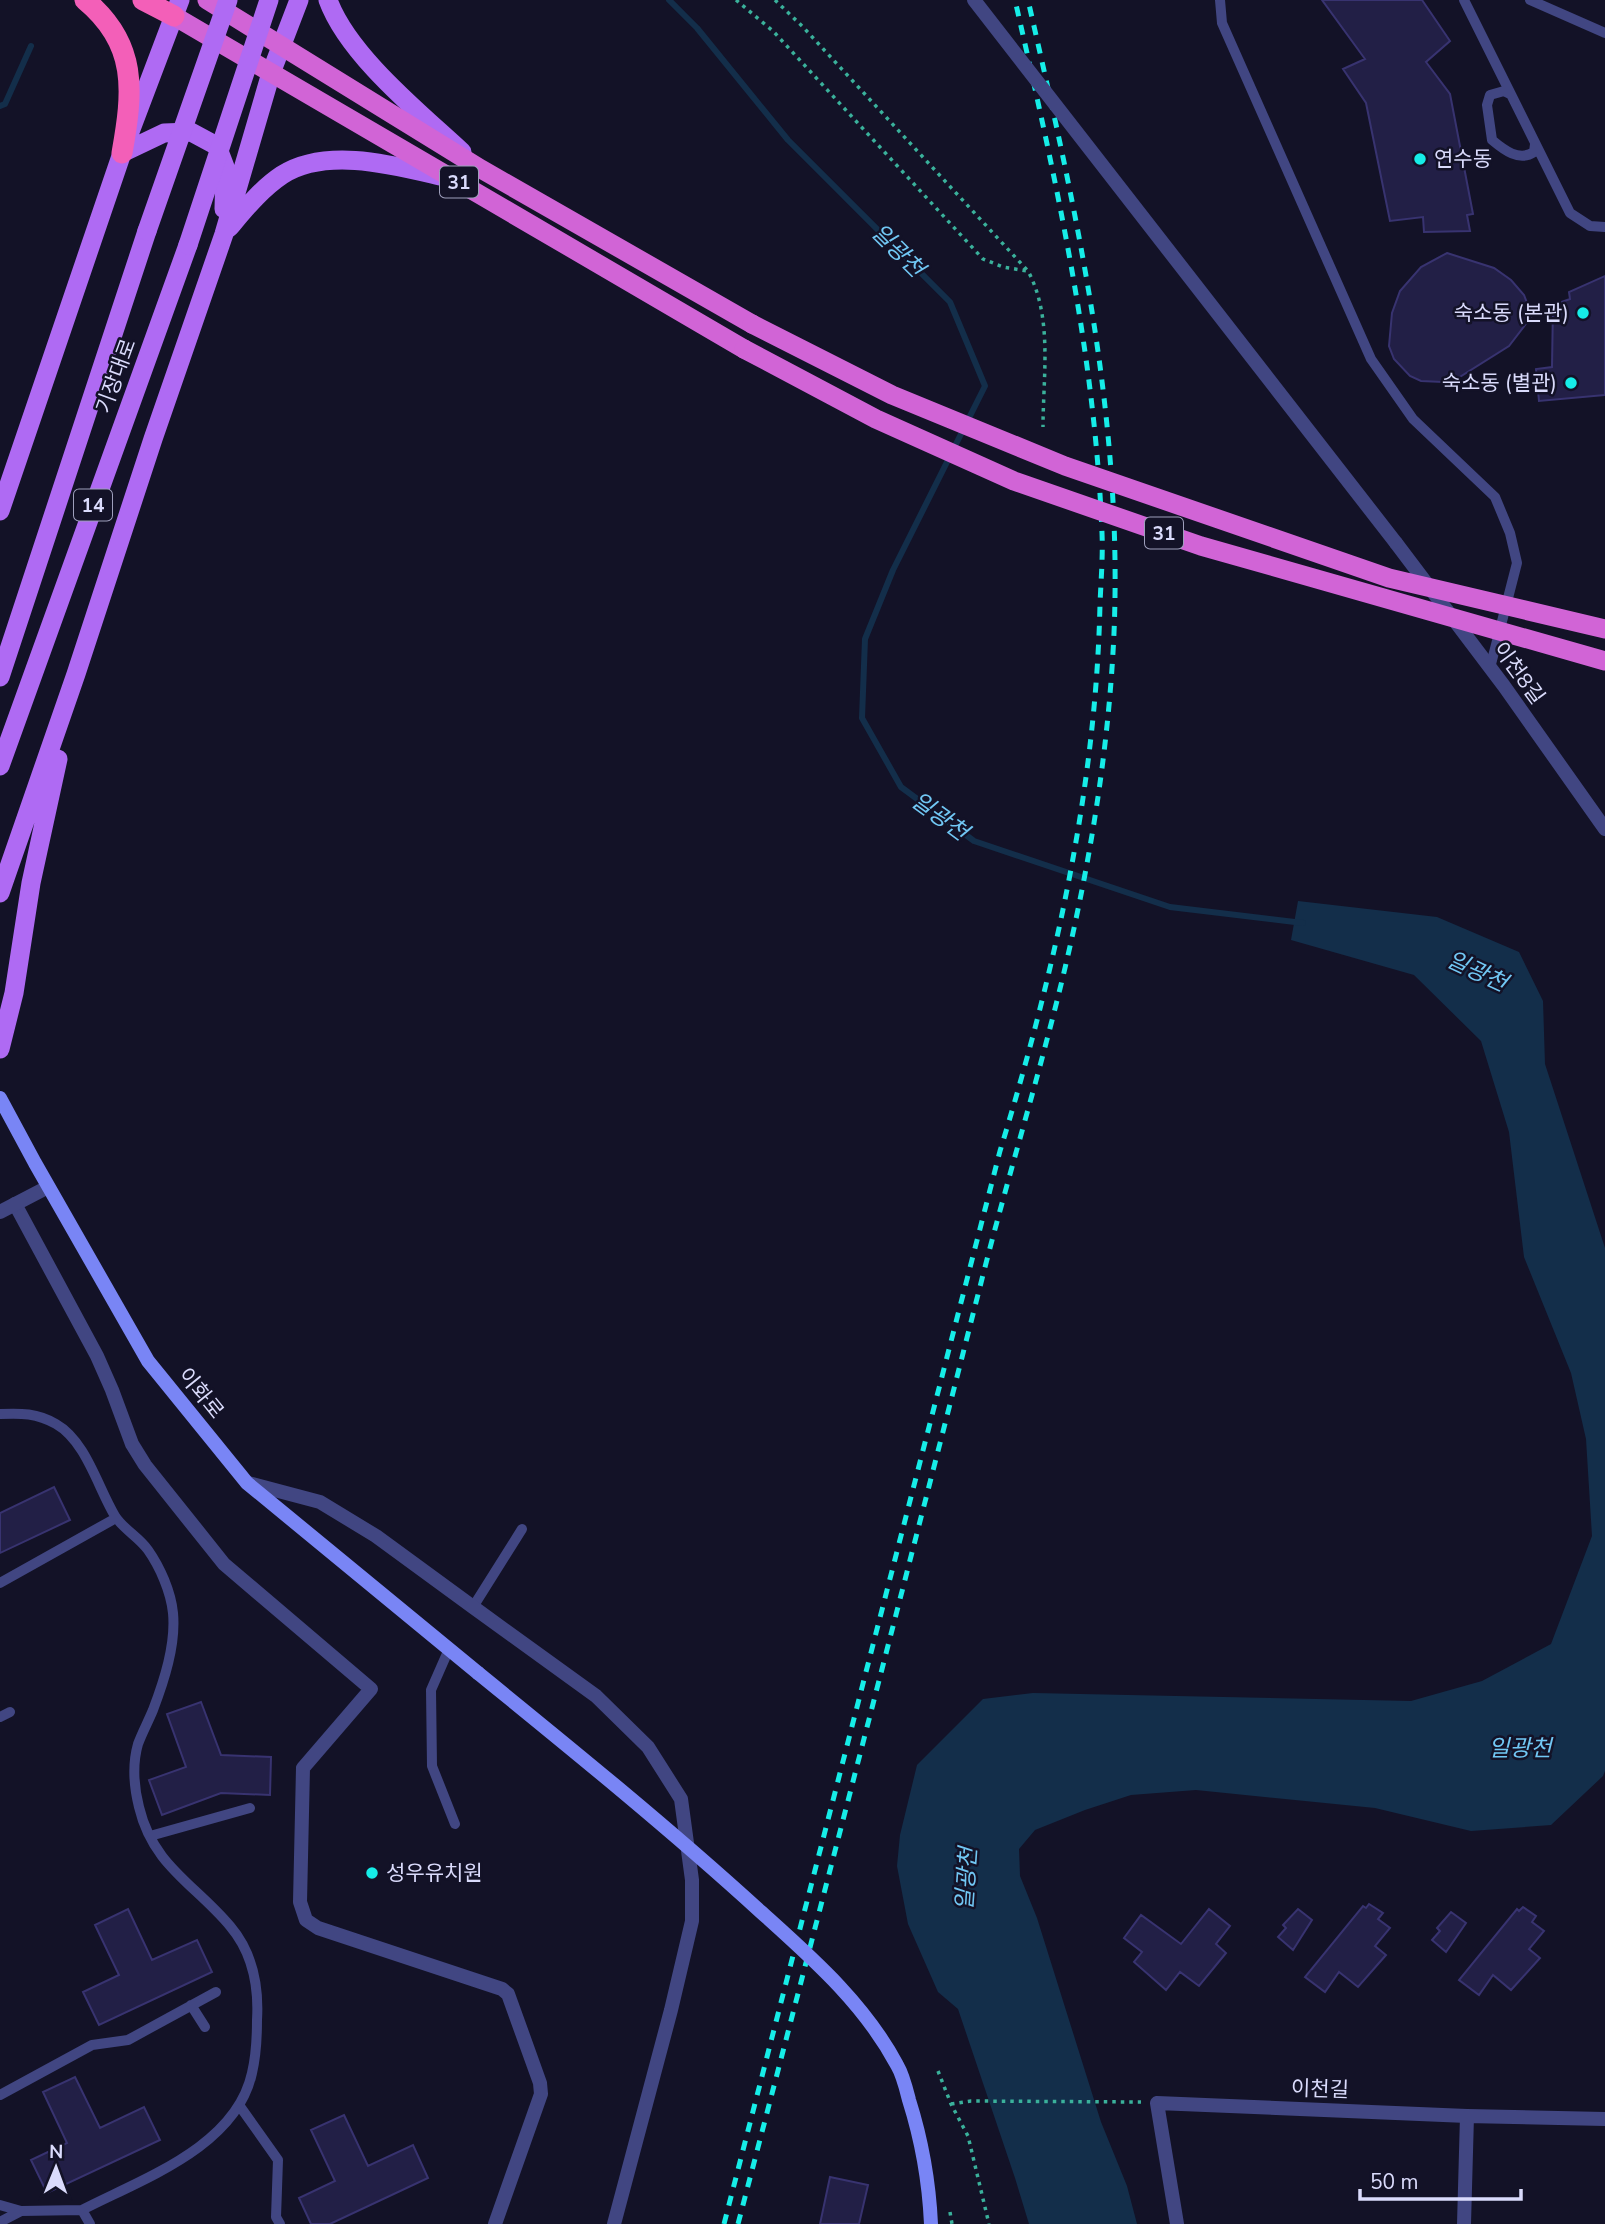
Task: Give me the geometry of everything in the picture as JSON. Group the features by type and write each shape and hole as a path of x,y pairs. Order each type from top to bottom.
{"highway":[{"path":"85,0 110,25 121,44 127,65 129,114 122,153"},
{"path":"143,0 177,8"},
{"name":"31","path":"207,0 481,169 752,324 892,396 1065,466 1389,578 1605,629"},
{"name":"31","path":"177,8 271,73 744,349 876,419 1014,481 1202,545 1605,661"}],"main road":[{"name":"기장대로","path":"0,677 147,231 228,0"},
{"name":"기장대로","path":"0,766 188,245 269,0"},
{"path":"0,893 224,234 271,73 299,0"},
{"path":"328,0 334,17 354,46 481,169"},
{"path":"0,511 122,153 177,8"},
{"path":"122,153 164,132 191,132 217,146 225,167 224,234"},
{"path":"224,234 257,195 284,174 307,166 336,160 386,163 452,178"},
{"path":"0,1049 14,993 31,883 76,674"},
{"name":"이화로","path":"0,1098 148,1361 247,1483 727,1881 837,1981 857,2005 880,2035 899,2067 922,2143 931,2224"}],"street":[{"name":"이천8길","path":"974,0 1396,543 1490,668 1605,829"},
{"path":"0,1212 48,1187"},
{"path":"15,1204 97,1356 113,1390 132,1444 145,1465 224,1564 371,1689 303,1768 300,1902 306,1920 318,1928 502,1989 509,1994 540,2083 541,2094 495,2224"},
{"path":"247,1483 320,1502 376,1536 596,1696 648,1747 681,1799 692,1880 692,1921 614,2224"},
{"name":"이천길","path":"1177,2224 1157,2103 1605,2119"},
{"path":"1464,2224 1467,2116"}],"lane":[{"path":"1220,0 1222,23 1370,359 1413,419 1495,497 1510,533 1517,563 1490,668"},
{"path":"1464,0 1570,214 1590,226 1605,227"},
{"path":"1530,0 1605,33"},
{"path":"1510,94 1504,91 1490,95 1487,105 1492,140 1519,156 1528,156 1534,152 1535,144"},
{"path":"0,1414 27,1412 57,1424 79,1447 116,1518 148,1549 164,1580 173,1612 172,1649 138,1746 133,1779 139,1809 163,1860 231,1927 250,1958 258,1995 257,2043 252,2075 239,2105 220,2130 195,2151 82,2210 21,2211 0,2205"},
{"path":"0,1583 116,1518"},
{"path":"473,1607 522,1529"},
{"path":"449,1649 431,1690 432,1766 455,1824"},
{"path":"150,1836 250,1808"},
{"path":"0,2095 92,2045 128,2040 216,1992"},
{"path":"191,2005 205,2027"},
{"path":"239,2105 278,2160 276,2217 280,2224"},
{"path":"82,2210 90,2224"},
{"path":"0,2222 21,2211"}],"path":[{"path":"736,0 773,31 983,259 1003,267 1028,271"},
{"path":"775,0 1028,271 1044,323 1042,427"},
{"path":"939,2071 951,2104 968,2136 989,2224"},
{"path":"951,2104 971,2101 1135,2102"}],"water":[{"name":"일광천","path":"1298,901 1437,917 1519,952 1543,1001 1545,1064 1605,1248 1605,1771 1603,1776 1551,1825 1471,1831 1375,1808 1196,1790 1131,1795 1035,1830 1019,1849 1020,1876 1037,1918 1101,2122 1127,2186 1137,2224 1029,2224 958,2009 938,1992 908,1924 897,1866 900,1835 917,1765 983,1699 1033,1693 1411,1701 1482,1681 1551,1644 1592,1536 1586,1439 1571,1373 1524,1257 1509,1132 1481,1041 1414,975 1291,940"}],"building":[{"name":"연수동","path":"1322,0 1422,0 1450,41 1426,62 1450,94 1473,214 1467,215 1470,231 1424,232 1423,217 1390,221 1366,103 1343,69 1365,59"},
{"path":"1447,253 1494,268 1511,280 1524,295 1532,316 1509,346 1458,378 1443,382 1421,381 1410,376 1394,359 1389,346 1392,313 1400,291 1421,267"},
{"path":"1605,276 1605,395 1539,401 1536,369 1552,367 1553,305 1570,299 1569,292"},
{"path":"54,1487 70,1520 0,1553 0,1513"},
{"path":"201,1702 221,1755 271,1757 270,1795 221,1793 162,1815 149,1780 186,1767 167,1714"},
{"path":"1369,1904 1383,1913 1378,1919 1390,1928 1375,1946 1386,1955 1358,1987 1339,1972 1325,1992 1305,1977 1363,1906 1366,1908"},
{"path":"1523,1907 1536,1916 1532,1922 1544,1931 1529,1949 1540,1958 1511,1990 1493,1975 1479,1995 1459,1980 1517,1909 1519,1911"},
{"path":"128,1909 152,1960 197,1940 212,1972 99,2025 83,1992 119,1975 95,1925"},
{"path":"1209,1909 1230,1926 1216,1944 1226,1953 1199,1986 1180,1972 1166,1990 1134,1962 1142,1952 1124,1938 1141,1915 1181,1944"},
{"path":"1298,1909 1312,1920 1293,1950 1278,1937 1286,1928 1283,1925"},
{"path":"1451,1912 1466,1923 1446,1952 1432,1940 1440,1931 1437,1928"},
{"path":"75,2077 100,2128 144,2107 160,2140 47,2193 31,2160 67,2143 43,2092"},
{"path":"344,2115 368,2166 413,2145 428,2178 330,2224 311,2224 299,2198 335,2181 311,2130"},
{"path":"830,2177 868,2185 859,2224 820,2224"}],"waterway":[{"name":"일광천","path":"669,0 697,28 788,140 950,302 985,386 893,570 865,639 862,718 901,787 974,841 1170,907 1303,923"},
{"path":"0,106 5,104 31,46"}],"railway":[{"path":"724,2224 1000,1151 1038,1017 1069,881 1081,812 1097,674 1102,559 1098,465 1071,265 1015,0"},
{"path":"738,2224 1062,979 1084,881 1100,782 1114,633 1115,552 1111,472 1103,393 1079,235 1028,0"}],"place":[{"name":"연수동","path":"1420,159"},
{"name":"숙소동 (본관)","path":"1583,313"},
{"name":"숙소동 (별관)","path":"1571,383"},
{"name":"성우유치원","path":"372,1873"}]}
